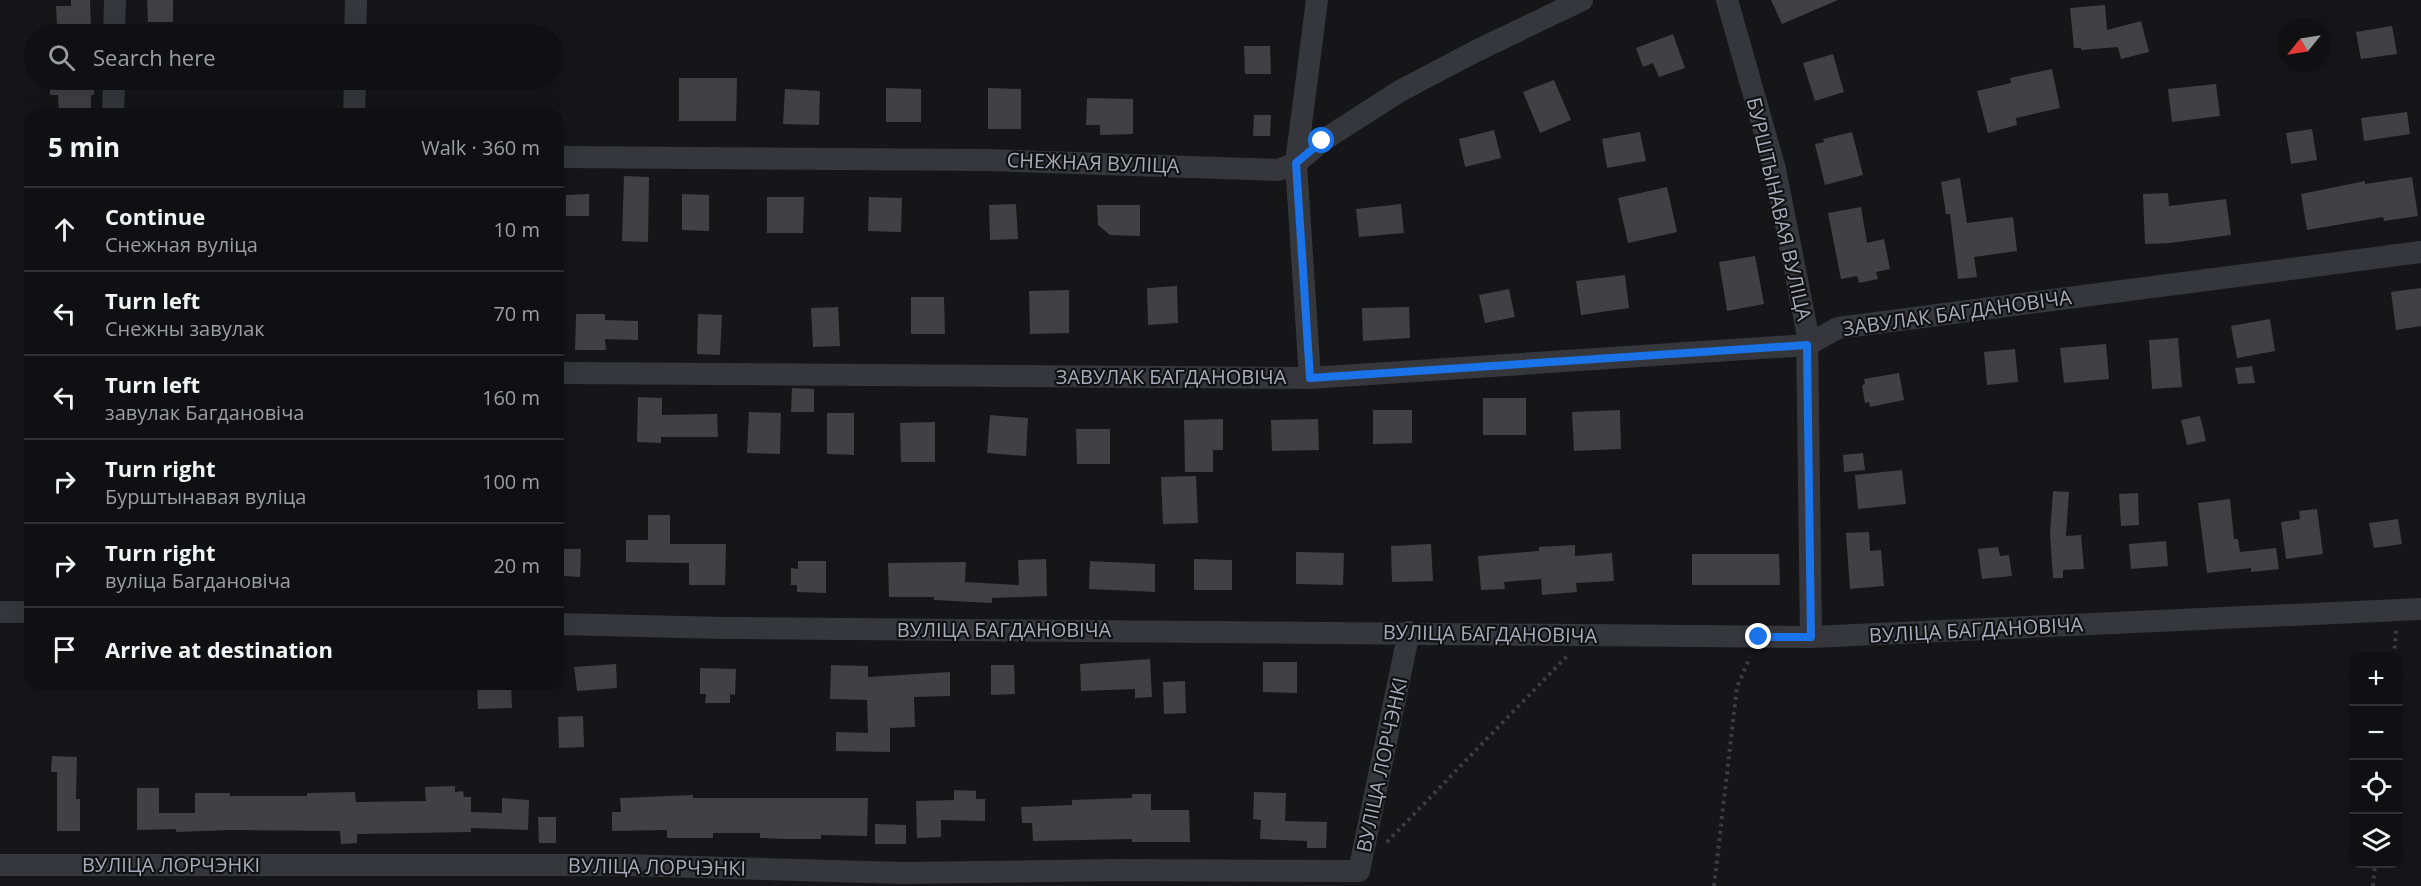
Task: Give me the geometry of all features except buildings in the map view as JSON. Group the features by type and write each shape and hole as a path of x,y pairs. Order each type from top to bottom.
{"street":[{"path":"114,24 115,0"},
{"path":"355,24 356,0"},
{"path":"1310,378 1296,163 1317,0"},
{"name":"СНЕЖНАЯ ВУЛІЦА","path":"564,157 987,160 1278,170 1296,163 1322,141 1400,91 1582,0"},
{"name":"БУРШТЫНАВАЯ ВУЛІЦА","path":"1727,0 1775,169 1807,331 1811,637"},
{"path":"113,108 114,90"},
{"path":"354,90 354,108"},
{"name":"ЗАВУЛАК БАГДАНОВІЧА","path":"564,373 1310,378 1807,345 1838,328 2421,252"},
{"name":"ВУЛІЦА БАГДАНОВІЧА","path":"564,624 724,628 1811,637 2421,609"},
{"path":"0,612 24,612"},
{"name":"ВУЛІЦА ЛОРЧЭНКІ","path":"0,865 613,865 903,873 1118,870 1359,878 1409,632"}],"path":[{"path":"2394,652 2398,611"},
{"path":"1383,846 1570,653 1574,635"},
{"path":"1714,886 1737,687 1759,637"},
{"path":"2373,886 2375,868"}],"route":[{"path":"1322,141 1296,163 1310,378 1807,345 1811,637 1759,637"}]}
